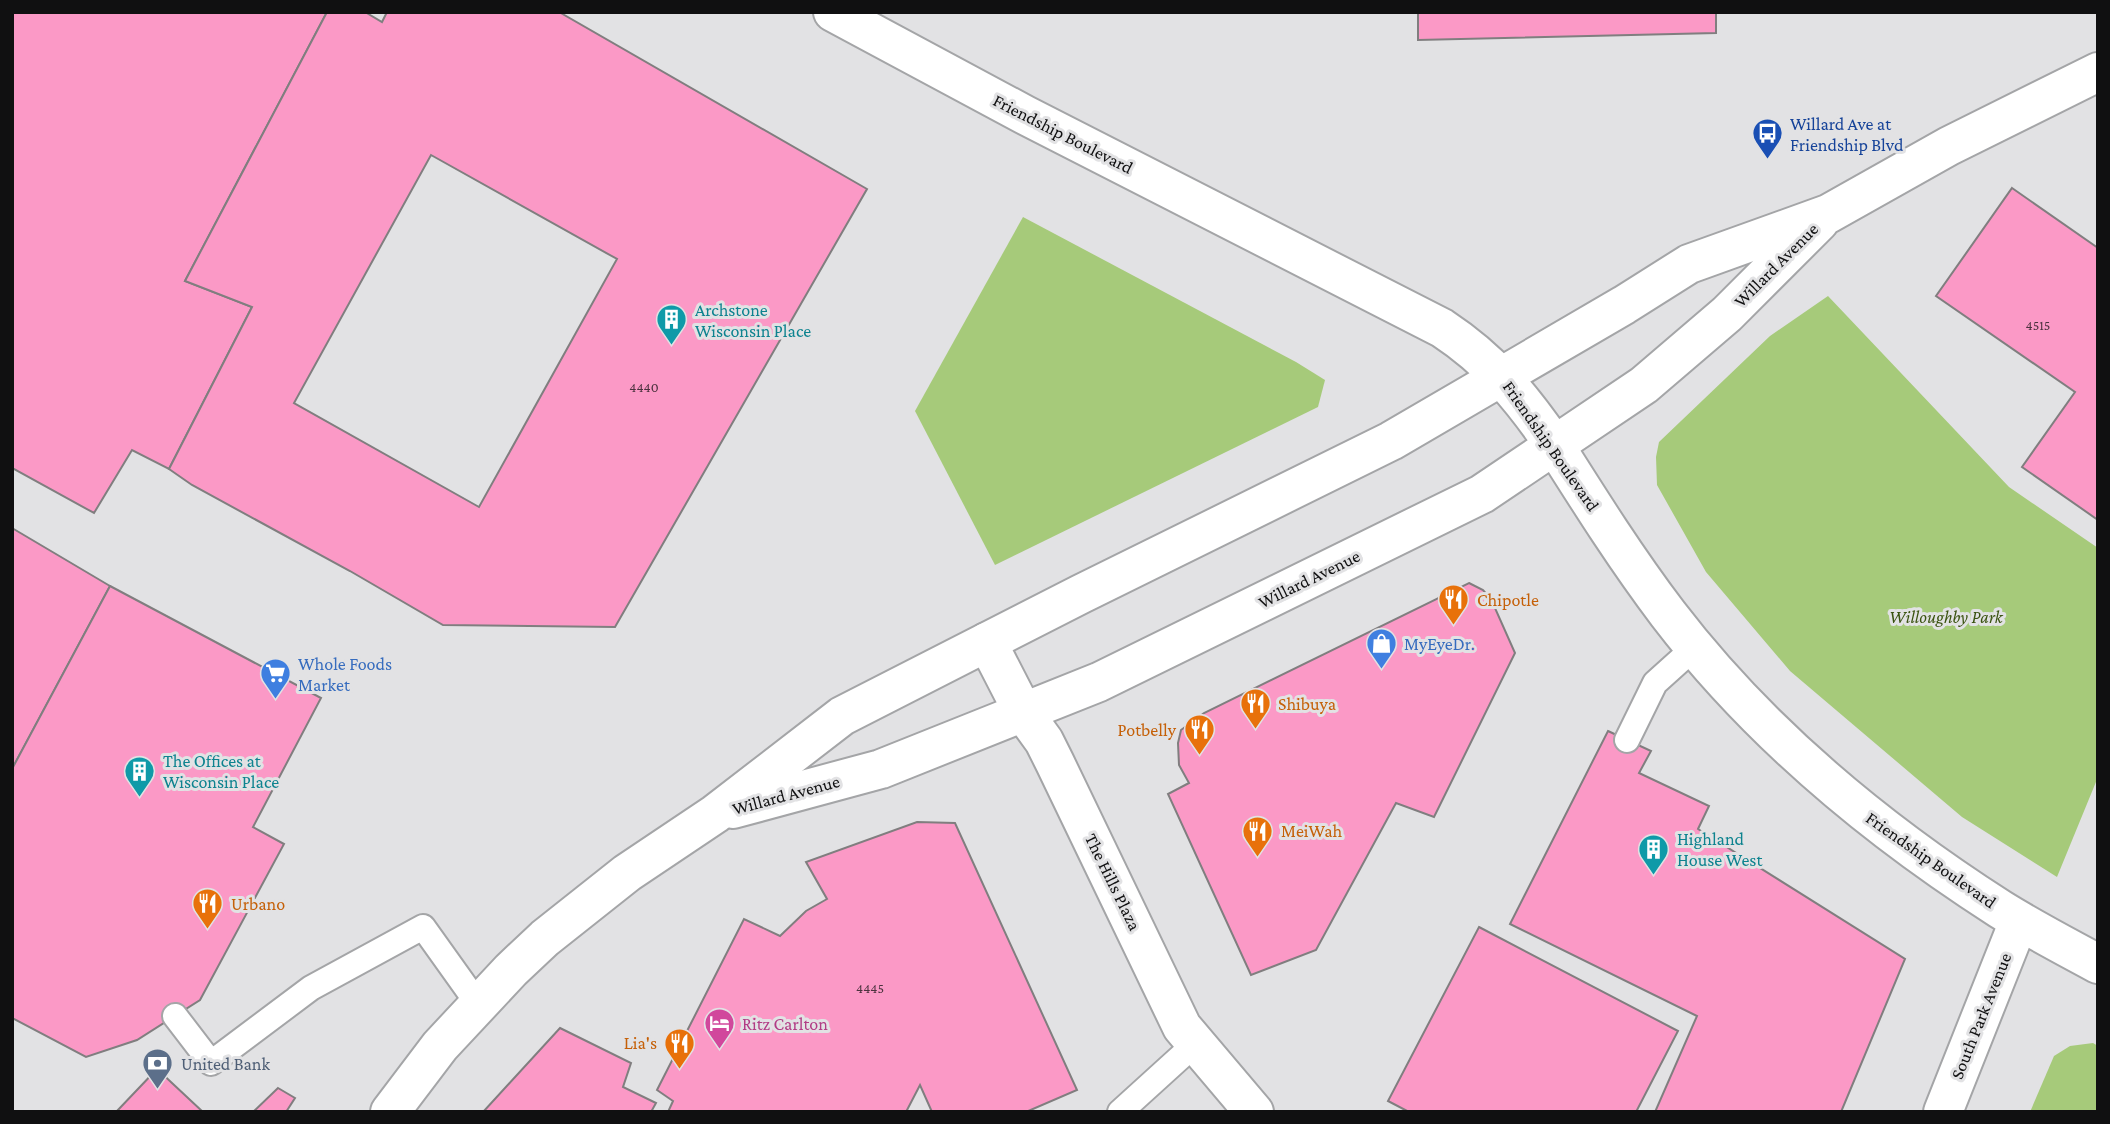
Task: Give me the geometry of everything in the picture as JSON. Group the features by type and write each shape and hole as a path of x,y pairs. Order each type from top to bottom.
{"street":[{"name":"Friendship Boulevard","path":"833,12 1025,115 1442,328 1484,359 1532,412 1645,582 1695,647 1758,716 1842,795 1886,831 2019,921 2098,964"},
{"name":"Willard Avenue","path":"390,1112 440,1046 478,1004 528,954 585,904 626,873 715,814 842,716 1391,441 1689,264 1828,214 1949,146 2098,72"},
{"name":"Willard Avenue","path":"715,814 881,769 1122,672 1482,494 1644,385 1727,314 1828,214"},
{"name":"The Hills Plaza","path":"987,642 1023,712 1050,752 1182,1027 1254,1112"},
{"name":"South Park Avenue","path":"1943,1112 2019,921"}],"lane":[{"path":"1627,740 1655,683 1695,647"},
{"path":"175,1016 211,1063 311,988 423,927 478,1004"},
{"path":"1120,1112 1196,1043"}],"green space":[{"path":"1023,217 1325,380 1318,407 995,565 915,411"},
{"name":"Willoughby Park","path":"1828,296 2009,487 2098,548 2098,777 2057,877 1962,817 1790,671 1706,572 1657,485 1656,457 1659,442 1770,336"},
{"path":"2093,1043 2098,1046 2098,1112 2030,1112 2054,1056 2070,1046"}],"building":[{"path":"12,12 327,12 185,281 252,307 169,469 132,450 94,513 12,468"},
{"name":"Archstone Wisconsin Place","path":"327,12 365,12 382,22 387,12 559,12 867,189 615,627 443,625 192,485 169,469 252,307 185,281","holes":["431,155 617,259 479,507 294,403"]},
{"path":"1418,12 1716,12 1716,33 1418,40"},
{"path":"2012,188 2098,248 2098,520 2022,467 2075,392 1936,296"},
{"path":"12,528 110,586 12,769"},
{"path":"1469,583 1483,590 1491,599 1515,653 1434,817 1396,803 1316,950 1251,975 1168,794 1189,783 1179,765 1178,743 1181,730 1204,713"},
{"name":"The Offices at Wisconsin Place","path":"110,586 321,698 253,827 284,844 200,1000 137,1040 86,1057 12,1018 12,769"},
{"name":"Highland House West","path":"1608,731 1651,751 1639,773 1709,806 1698,829 1905,959 1841,1112 1655,1112 1697,1016 1510,924"},
{"path":"917,822 955,823 1077,1090 1026,1112 932,1112 920,1085 906,1112 668,1112 673,1101 657,1090 744,919 780,936 806,911 827,899 806,862"},
{"path":"1479,927 1678,1031 1636,1112 1409,1112 1388,1101"},
{"path":"560,1028 631,1063 623,1087 656,1103 651,1112 483,1112"},
{"name":"United Bank","path":"157,1069 203,1112 116,1112"},
{"path":"278,1088 295,1098 286,1112 253,1112"}],"place":[{"name":"Willard Ave at Friendship Blvd","path":"1767,161"},
{"name":"Archstone Wisconsin Place","path":"672,347"},
{"name":"Chipotle","path":"1454,627"},
{"name":"MyEyeDr.","path":"1381,671"},
{"name":"Whole Foods Market","path":"275,701"},
{"name":"Shibuya","path":"1255,731"},
{"name":"Potbelly","path":"1199,757"},
{"name":"The Offices at Wisconsin Place","path":"140,798"},
{"name":"MeiWah","path":"1258,858"},
{"name":"Highland House West","path":"1654,876"},
{"name":"Urbano","path":"208,931"},
{"name":"Ritz Carlton","path":"719,1051"},
{"name":"Lia's","path":"680,1070"},
{"name":"United Bank","path":"158,1091"}]}
